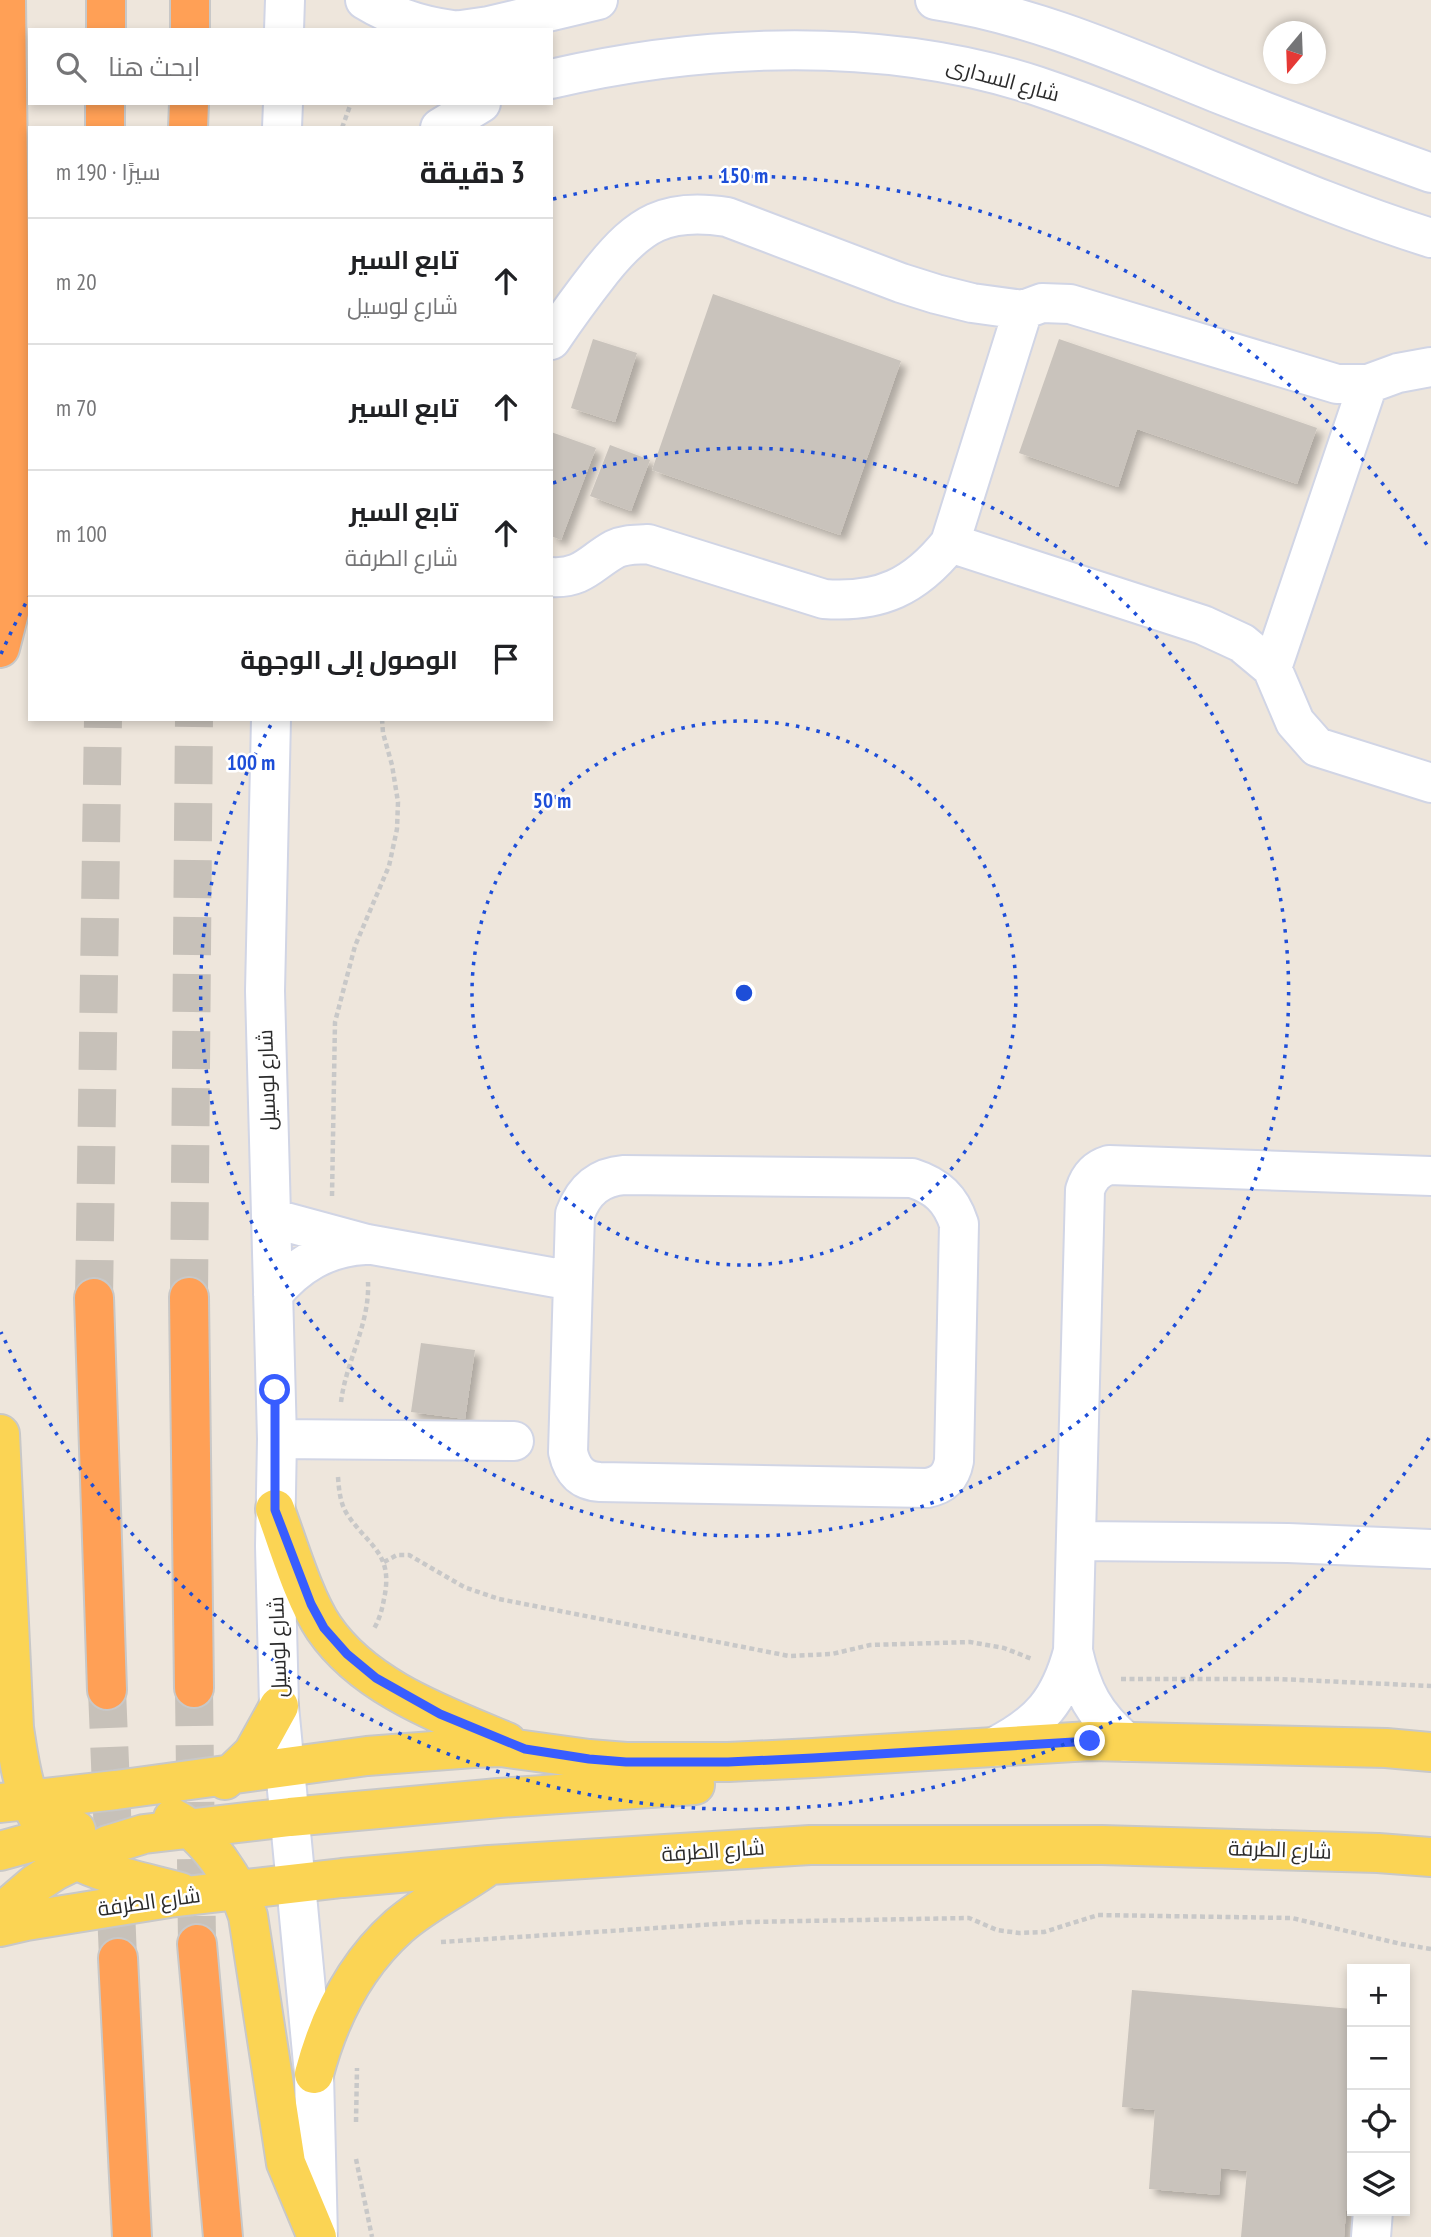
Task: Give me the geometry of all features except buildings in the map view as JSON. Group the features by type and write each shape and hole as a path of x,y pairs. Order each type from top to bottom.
{"highway":[{"path":"0,648 13,597 6,0"},
{"path":"106,0 106,28"},
{"path":"190,0 190,28"},
{"path":"105,105 105,126"},
{"path":"188,126 189,105"},
{"path":"189,1297 194,1688"},
{"path":"94,1298 107,1690"},
{"path":"197,1944 223,2237"},
{"path":"118,1958 132,2237"}],"main road":[{"path":"0,1434 14,1728 19,1766 14,1801"},
{"path":"275,1510 311,1604 324,1628 347,1654 376,1678 440,1714 525,1749"},
{"path":"173,1819 189,1801 233,1774 253,1752 279,1706"},
{"path":"14,1801 367,1756 473,1748 525,1749 626,1762 728,1762 1090,1741 1386,1748 1431,1752"},
{"path":"0,1851 64,1848 173,1819 290,1817 499,1798 696,1785 813,1758"},
{"path":"116,1790 173,1819 209,1848 229,1873 238,1890 248,1916 286,2163 318,2237"},
{"path":"14,1801 64,1848 100,1869 191,1895"},
{"name":"شارع الطرفة","path":"0,1927 191,1895 296,1883 489,1865 810,1845 1102,1845 1431,1857"},
{"path":"0,1914 36,1884 64,1848"},
{"path":"314,2074 336,2008 375,1950 399,1926 489,1865"}],"street":[{"path":"284,28 285,0"},
{"path":"365,0 388,14 442,28"},
{"path":"475,28 598,0"},
{"path":"935,0 966,5 1059,30 1261,111 1431,173"},
{"name":"شارع السدارى","path":"553,79 597,68 673,58 764,52 830,51 880,54 945,63 1035,86 1378,222 1431,238"},
{"path":"282,126 283,105"},
{"path":"443,126 478,105"},
{"path":"553,337 584,292 623,244 642,229 663,219 684,214 706,214 727,217 901,283 972,303 1023,310 1042,303 1070,304 1337,384 1368,384 1398,373 1431,367"},
{"path":"553,577 581,573 615,549 648,544 824,599 847,601 870,598 913,580 927,569 950,542 1023,310"},
{"path":"1272,668 1368,384"},
{"path":"950,542 1203,625 1242,643 1272,668 1295,722 1317,747 1431,783"},
{"name":"شارع لوسيل","path":"271,721 265,991 276,1439 279,1706 314,2074 318,2237"},
{"path":"1126,1742 1096,1711 1073,1669 1085,1190 1094,1173 1109,1165 1431,1176"},
{"path":"611,1176 912,1178 926,1182 947,1199 959,1224 952,1469 942,1483 927,1488 600,1482 581,1477 574,1470 568,1452 573,1281 574,1228 580,1202 598,1181 611,1176"},
{"path":"271,1219 367,1244 573,1281"},
{"path":"273,1294 299,1268 314,1258 340,1248 367,1244"},
{"path":"276,1439 514,1441"},
{"path":"1076,1541 1289,1543 1431,1549"},
{"path":"994,1747 1018,1735 1038,1719 1073,1669"},
{"path":"1371,2237 1373,2216"}],"path":[{"path":"343,126 350,105"},
{"path":"329,1234 335,1022 355,946 389,866 397,830 398,802 382,721"},
{"path":"384,1562 397,1555 409,1555 464,1587 499,1599 789,1656 832,1654 870,1645 970,1642 1004,1648 1073,1669 1431,1686"},
{"path":"432,1942 748,1922 955,1918 969,1918 997,1930 1044,1932 1098,1915 1292,1918 1401,1944 1431,1948"},
{"path":"356,2126 358,2059"},
{"path":"355,2153 372,2237"}],"tunnel":[{"path":"94,1298 103,721"},
{"path":"189,1297 194,721"},
{"path":"194,1688 197,1944"},
{"path":"107,1690 118,1958"}],"route":[{"path":"275,1390 275,1510 311,1604 324,1628 347,1654 376,1678 440,1714 525,1749 553,1755 626,1762 728,1762 1090,1741"}]}
